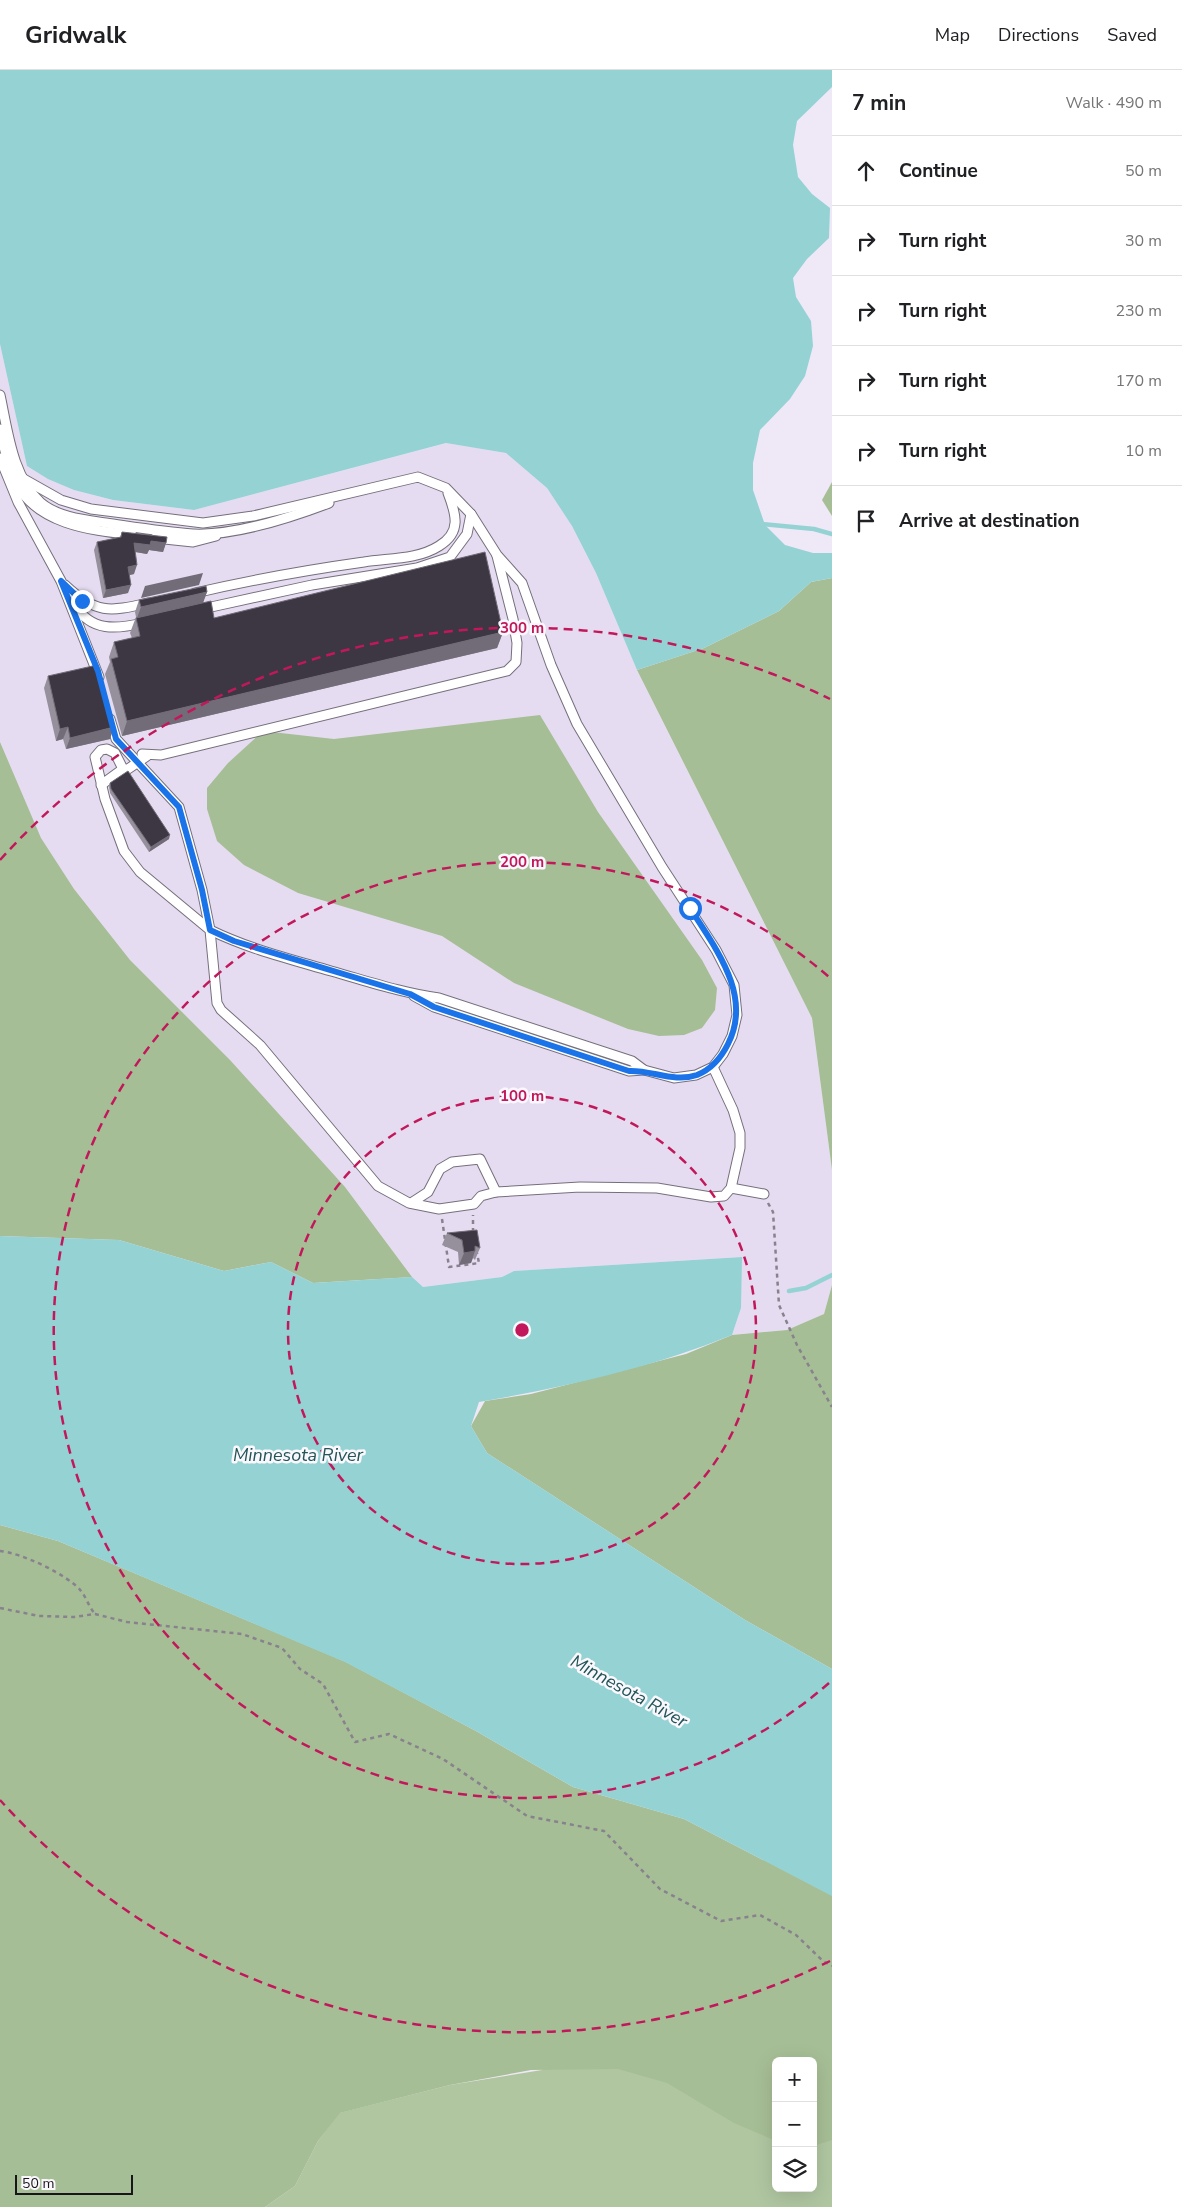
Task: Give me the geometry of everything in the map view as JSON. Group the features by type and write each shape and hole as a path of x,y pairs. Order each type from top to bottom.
{"lane":[{"path":"0,395 14,456 22,478 42,504 63,514 96,521 194,534 239,528 291,517 368,488"},
{"path":"0,429 3,458 18,502 80,614 92,624 123,628 151,621"},
{"path":"3,458 23,495 36,508 61,522 111,533 193,542 239,528"},
{"path":"22,478 61,500 91,509 203,523 252,516 418,477 446,488 471,514 497,555 522,583 551,665 577,724 662,867 716,950 734,985 737,1015 732,1036 723,1054 712,1067 696,1076 674,1078 644,1070 632,1060 448,1000 410,994 276,956 234,941 210,930 140,872 124,850 101,785 95,757 101,750 107,749 115,753 123,769"},
{"path":"189,594 256,579 411,556 439,546 453,531 457,516 446,488"},
{"path":"188,612 312,585 426,565 450,557 467,534 471,514"},
{"path":"101,785 123,769 128,769 147,756 508,671 516,662 517,643 497,555"},
{"path":"61,581 82,601 96,608 114,610 160,601"},
{"path":"61,581 98,671 102,688"},
{"path":"107,705 116,739 179,807 202,890 210,930 217,1003 221,1010 260,1045 378,1186 411,1203 439,1209 474,1204 481,1196 496,1192 614,1186 657,1188 711,1197 724,1196 731,1188 740,1148 740,1133 733,1110 712,1067"},
{"path":"116,739 147,756"},
{"path":"411,1203 428,1192 440,1169 452,1162 480,1159 496,1192"},
{"path":"731,1188 764,1194"}],"path":[{"path":"764,1194 772,1212 779,1305 797,1345 832,1408"},
{"path":"474,1204 474,1239"},
{"path":"439,1209 449,1267 479,1263 476,1247"},
{"path":"0,1551 14,1552 28,1558 73,1584 82,1592 86,1604 95,1614"},
{"path":"0,1608 39,1616 74,1617 95,1614 127,1622 242,1634 282,1648 300,1669 323,1684 355,1742 388,1734 444,1759 527,1816 604,1831 660,1889 721,1920 760,1915 796,1935 824,1962 832,1966"}],"shaded area":[{"path":"0,344 27,466 74,490 113,500 194,510 447,443 506,453 547,488 572,526 596,573 637,670 812,1018 832,1170 832,1285 824,1314 787,1330 732,1335 741,1308 741,1257 514,1271 502,1277 423,1287 119,1240 0,1236"},
{"path":"832,482 832,516 822,500"},
{"path":"832,578 832,1170 812,1018 637,670 704,648 779,611 811,582"},
{"path":"540,715 598,812 702,960 717,988 715,1010 702,1028 684,1035 659,1036 628,1029 514,983 442,936 298,893 244,865 217,841 207,809 207,788 228,763 263,731 334,739"},
{"path":"0,742 41,838 74,889 130,960 230,1060 345,1187 412,1277 313,1283 271,1262 224,1271 119,1240 0,1236"},
{"path":"832,1285 832,1669 745,1620 487,1453 471,1426 485,1401 531,1394 686,1354 732,1335 787,1330 824,1314"},
{"path":"0,1525 58,1541 346,1662 476,1731 573,1787 684,1819 832,1896 832,2140 817,2145 817,2057 772,2057 772,2139 734,2123 667,2083 618,2069 531,2070 450,2085 340,2113 318,2141 295,2186 265,2207 0,2207"},
{"path":"832,1795 832,2207 265,2207 295,2186 318,2141 339,2113 450,2085 542,2070"}],"water":[{"path":"0,70 832,70 832,87 797,121 793,145 798,177 812,194 830,208 829,238 807,259 793,278 796,297 811,321 813,346 805,376 790,399 760,430 753,463 753,490 765,525 785,545 813,553 832,553 832,578 811,582 779,611 704,648 637,670 596,573 572,526 547,488 506,453 446,443 194,510 113,500 74,490 48,479 27,466 0,344"},
{"name":"Minnesota River","path":"0,1236 119,1240 224,1271 271,1262 313,1283 412,1277 423,1287 502,1277 514,1271 742,1257 741,1308 732,1335 639,1367 543,1390 479,1402 471,1426 487,1453 745,1620 832,1669 832,1896 684,1819 573,1787 476,1731 345,1662 58,1541 0,1525"}],"building":[{"path":"122,532 167,537 166,543 151,541 150,545 134,543 137,565 128,567 131,585 106,590 97,542 121,537"},
{"path":"485,552 503,632 127,721 111,659 118,657 114,642 140,636 136,618 211,601 214,618"},
{"path":"206,586 207,592 141,607 139,600"},
{"path":"97,665 114,727 70,738 68,727 60,729 48,676"},
{"path":"128,771 170,835 151,847 111,789 110,783"},
{"path":"477,1230 480,1248 475,1246 475,1251 464,1253 462,1240 447,1233"}],"waterway":[{"path":"761,524 814,529 832,534"},
{"path":"789,1291 806,1288 832,1275"}],"route":[{"path":"82,601 61,581 98,671 116,739 179,807 202,890 210,930 276,956 410,994 434,1007 629,1071 644,1070 674,1078 696,1076 712,1067 723,1054 732,1036 737,1015 734,985 716,950 690,908"}]}
